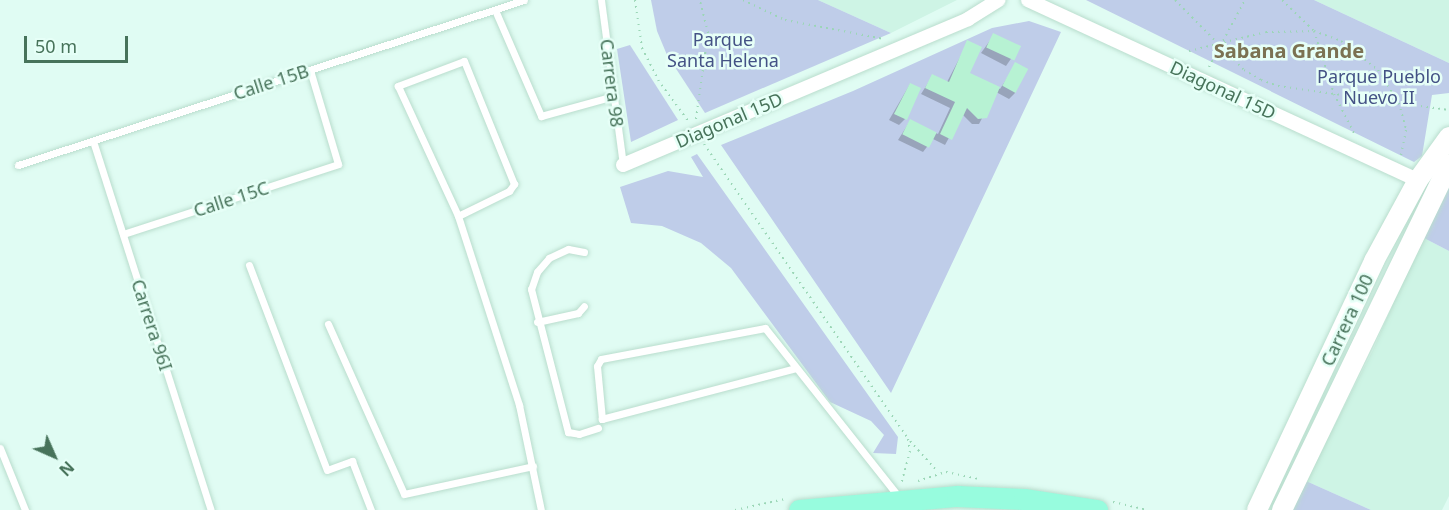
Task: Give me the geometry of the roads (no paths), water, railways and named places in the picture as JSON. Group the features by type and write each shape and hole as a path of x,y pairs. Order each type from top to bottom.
{"main road":[{"path":"799,510 900,492 987,496 1097,510"}],"street":[{"name":"Diagonal 15D","path":"623,165 968,19 999,0"},
{"name":"Diagonal 15D","path":"1028,0 1418,180"},
{"name":"Carrera 100","path":"1257,510 1374,261 1418,180 1449,137"},
{"name":"Carrera 100","path":"1282,510 1336,392 1449,164"},
{"path":"1318,384 1336,392"}],"lane":[{"name":"Calle 15B","path":"18,165 524,0"},
{"name":"Carrera 98","path":"601,0 623,165"},
{"path":"495,10 541,116 614,96"},
{"path":"458,216 509,191 514,184 464,61 398,86 458,216 519,405 541,510"},
{"name":"Calle 15C","path":"123,234 338,164 310,70"},
{"name":"Carrera 96I","path":"93,141 211,510"},
{"path":"584,252 568,249 549,258 537,272 531,289 537,322 568,432 579,434 598,428"},
{"path":"249,265 327,470 352,461 371,510"},
{"path":"537,322 578,313 584,306"},
{"path":"328,324 404,494 533,466"},
{"path":"796,368 602,419 597,366 608,355 765,328 900,492"},
{"path":"0,448 25,510"}],"district":[{"name":"Sabana Grande","path":"1289,50"}],"park label":[{"name":"Parque Santa Helena","path":"723,50"},
{"name":"Parque Pueblo Nuevo II","path":"1379,88"}]}
